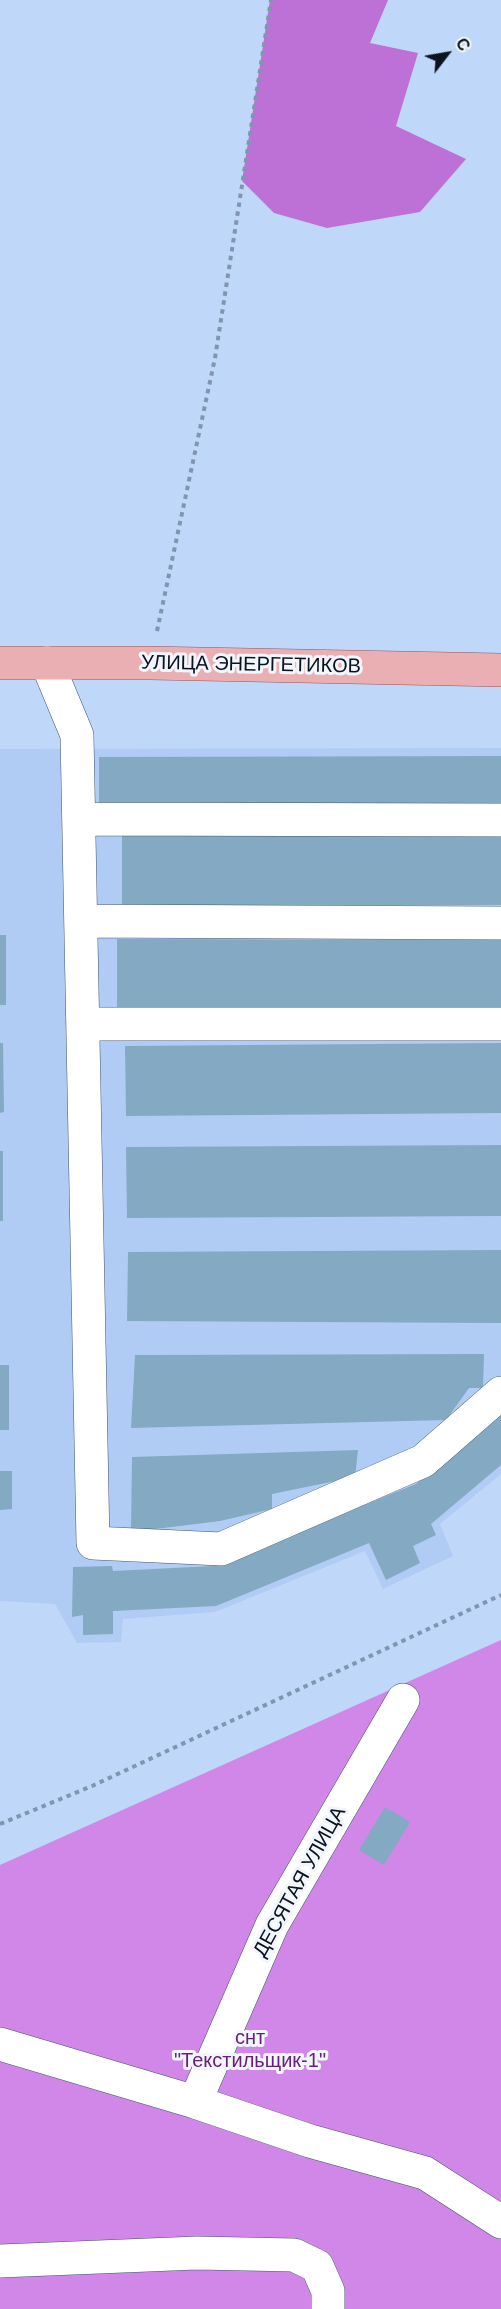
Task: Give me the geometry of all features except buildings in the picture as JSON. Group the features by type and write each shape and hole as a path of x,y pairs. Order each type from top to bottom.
{"main road":[{"name":"УЛИЦА ЭНЕРГЕТИКОВ","path":"0,663 150,663 501,670"}],"lane":[{"path":"46,663 77,735 93,1543 221,1549 423,1461 501,1393"},
{"path":"80,819 501,820"},
{"path":"81,921 501,923"},
{"path":"83,1024 501,1024"},
{"name":"ДЕСЯТАЯ УЛИЦА","path":"195,2102 272,1924 403,1700"},
{"path":"0,2044 195,2102 310,2141 425,2173 501,2222"},
{"path":"0,2262 197,2253 294,2255 317,2266 328,2300"}],"path":[{"path":"150,663 215,358 271,0"},
{"path":"0,1824 92,1786 501,1595"}],"shaded area":[{"path":"270,0 388,0 370,43 418,53 396,126 466,159 420,212 327,228 274,213 242,181"},
{"path":"501,748 501,1474 440,1524 453,1556 383,1589 365,1551 215,1612 123,1619 121,1642 77,1643 55,1604 0,1601 0,749"}],"green space":[{"name":"снт \"Текстильщик-1\"","path":"501,1640 501,2309 0,2309 0,1865"}]}
